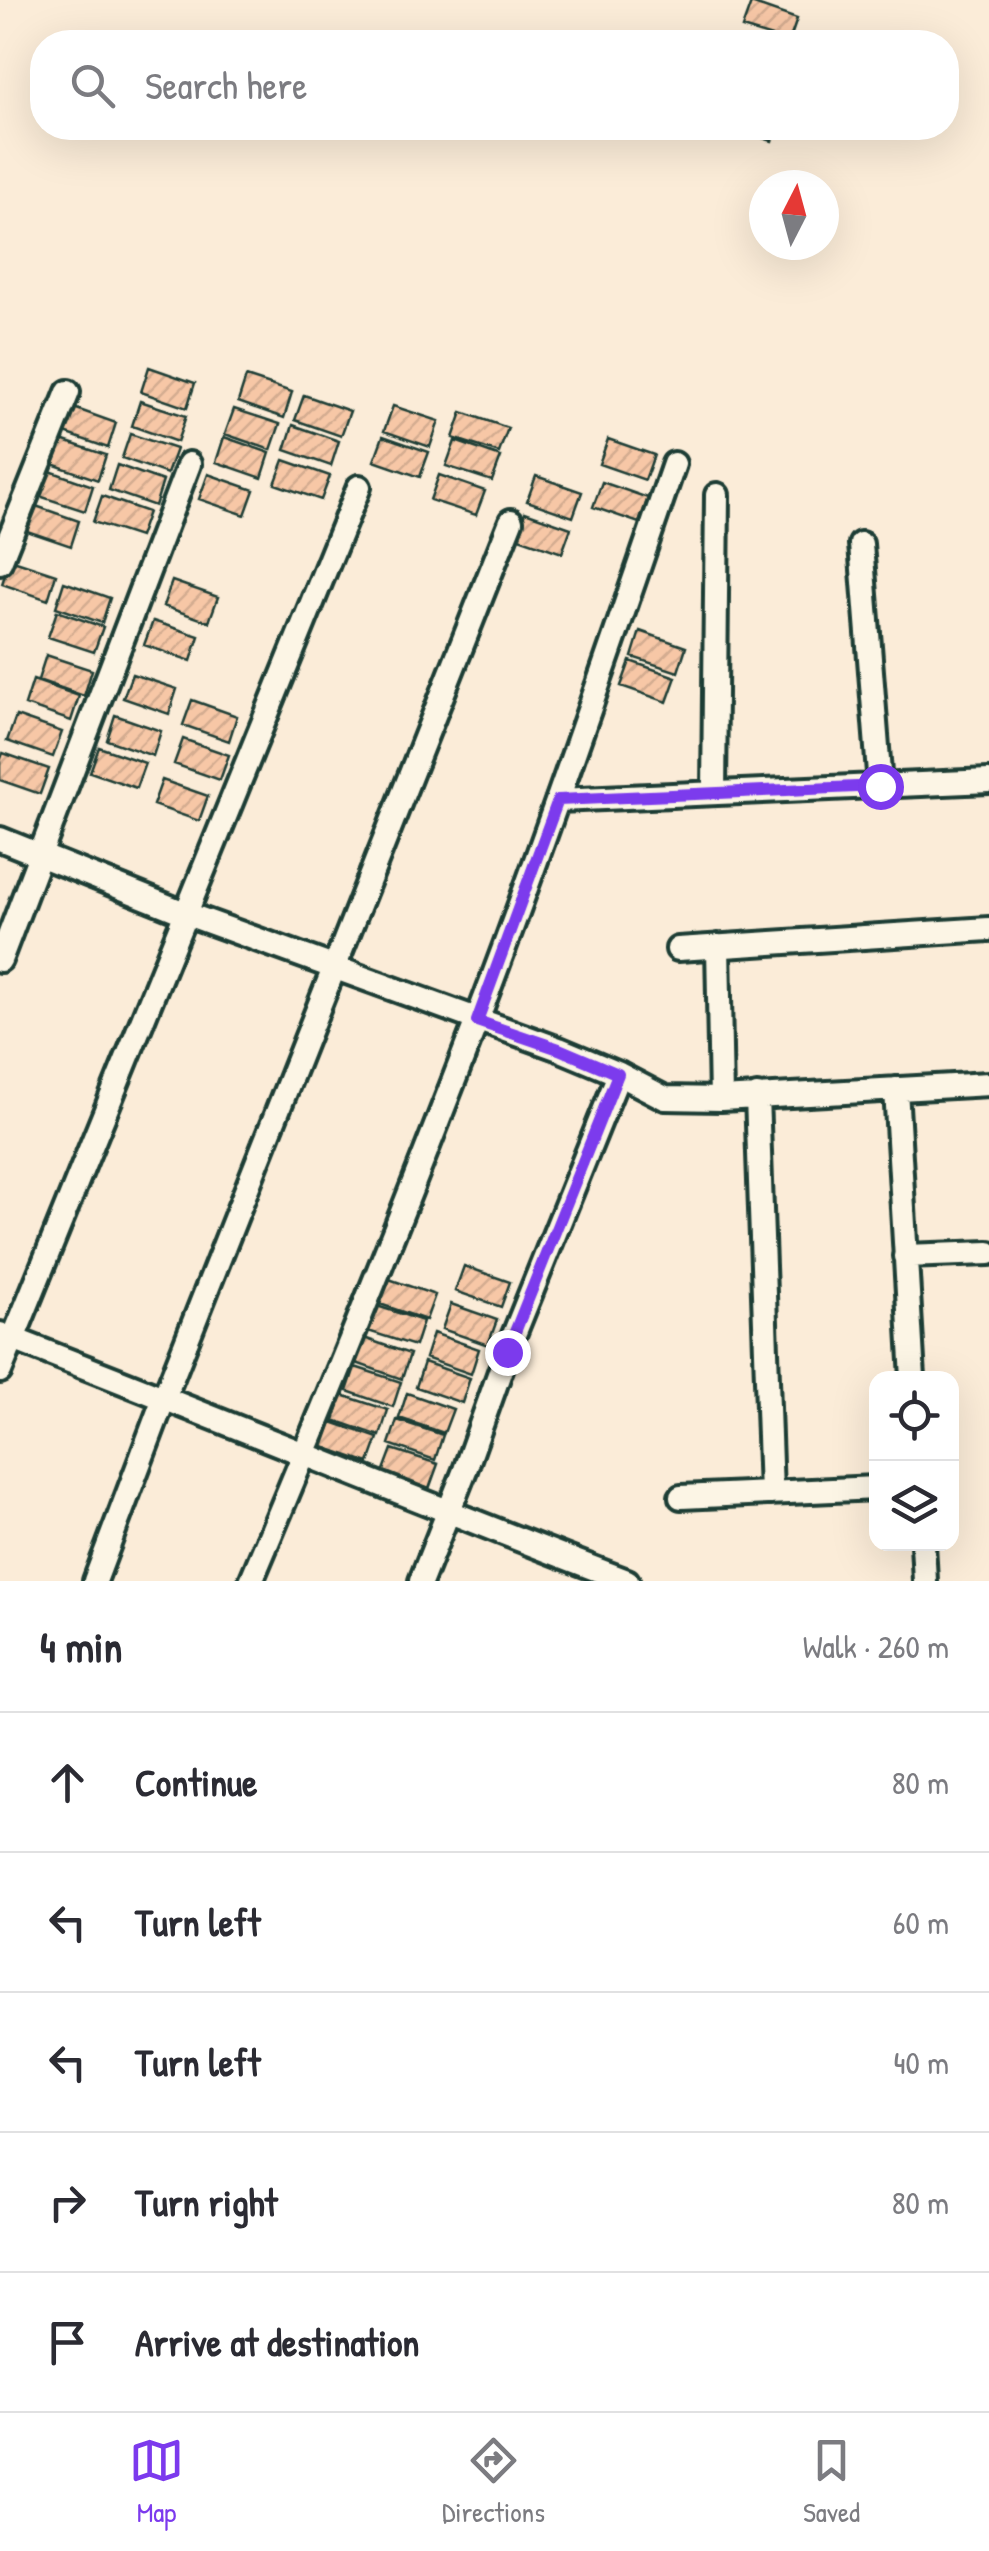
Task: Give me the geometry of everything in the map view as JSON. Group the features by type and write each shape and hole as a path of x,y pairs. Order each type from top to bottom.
{"street":[{"path":"0,562 68,392"},
{"path":"0,960 190,464"},
{"path":"251,1581 477,1021 674,464"},
{"path":"0,1372 6,1337 188,914 360,487"},
{"path":"714,792 717,495"},
{"path":"95,1581 511,521"},
{"path":"862,544 880,786"},
{"path":"558,800 989,781"},
{"path":"0,839 188,914 559,1049 665,1098 721,1099 989,1084"},
{"path":"678,948 989,929"},
{"path":"718,946 721,1099"},
{"path":"422,1581 507,1352 618,1074"},
{"path":"896,1089 913,1371"},
{"path":"757,1096 771,1493"},
{"path":"905,1256 989,1253"},
{"path":"6,1337 627,1581"},
{"path":"682,1496 869,1488"},
{"path":"923,1551 925,1581"}],"building":[{"path":"751,3 797,19 793,30 742,28"},
{"path":"149,367 195,383 187,408 141,392"},
{"path":"246,377 292,392 284,418 238,402"},
{"path":"304,395 350,411 341,436 295,420"},
{"path":"140,401 186,416 177,442 132,426"},
{"path":"393,406 439,421 430,447 384,431"},
{"path":"71,407 116,423 108,448 62,432"},
{"path":"234,409 280,424 271,450 225,434"},
{"path":"462,412 508,428 499,453 453,438"},
{"path":"293,425 339,441 331,466 285,450"},
{"path":"130,434 176,449 167,474 122,458"},
{"path":"383,436 429,452 420,477 374,461"},
{"path":"224,437 270,453 262,478 216,462"},
{"path":"608,439 654,455 645,480 599,464"},
{"path":"61,440 106,455 98,480 52,464"},
{"path":"455,441 501,457 492,481 446,466"},
{"path":"284,460 330,476 321,500 275,484"},
{"path":"117,465 163,481 155,506 109,490"},
{"path":"47,470 93,486 85,511 39,496"},
{"path":"208,474 254,490 245,515 199,499"},
{"path":"439,475 485,491 476,515 430,500"},
{"path":"536,476 582,492 573,517 527,501"},
{"path":"602,482 648,498 639,523 593,507"},
{"path":"102,496 148,512 139,537 93,522"},
{"path":"33,505 79,521 71,546 24,530"},
{"path":"525,512 571,528 562,553 516,537"},
{"path":"10,559 56,574 48,600 2,584"},
{"path":"172,581 218,597 209,622 163,606"},
{"path":"64,582 110,598 102,623 56,607"},
{"path":"57,611 103,627 94,652 48,637"},
{"path":"153,621 199,636 191,661 144,645"},
{"path":"640,631 686,647 678,672 632,657"},
{"path":"46,655 92,670 84,696 38,680"},
{"path":"630,661 676,677 667,702 621,686"},
{"path":"132,674 177,689 169,714 123,698"},
{"path":"33,680 79,696 71,721 25,705"},
{"path":"192,700 237,716 229,741 183,725"},
{"path":"115,715 161,731 153,756 107,740"},
{"path":"16,716 62,732 53,757 7,741"},
{"path":"183,739 229,755 220,780 174,764"},
{"path":"99,747 145,763 136,788 90,772"},
{"path":"3,753 49,769 40,794 0,780"},
{"path":"162,780 208,796 199,821 153,805"},
{"path":"464,1266 510,1282 501,1307 455,1291"},
{"path":"389,1279 435,1295 426,1320 380,1304"},
{"path":"451,1304 497,1320 488,1345 442,1329"},
{"path":"377,1306 423,1321 415,1346 368,1331"},
{"path":"433,1333 479,1349 471,1374 425,1358"},
{"path":"364,1338 410,1354 402,1379 356,1363"},
{"path":"424,1362 470,1378 462,1403 416,1387"},
{"path":"355,1367 401,1382 393,1407 347,1391"},
{"path":"407,1393 453,1409 444,1433 399,1418"},
{"path":"342,1395 388,1410 380,1436 334,1420"},
{"path":"397,1420 443,1435 435,1460 389,1444"},
{"path":"332,1422 378,1438 369,1463 323,1447"},
{"path":"392,1449 438,1464 429,1489 383,1473"}],"route":[{"path":"507,1352 618,1074 477,1021 558,800 880,786"}]}
